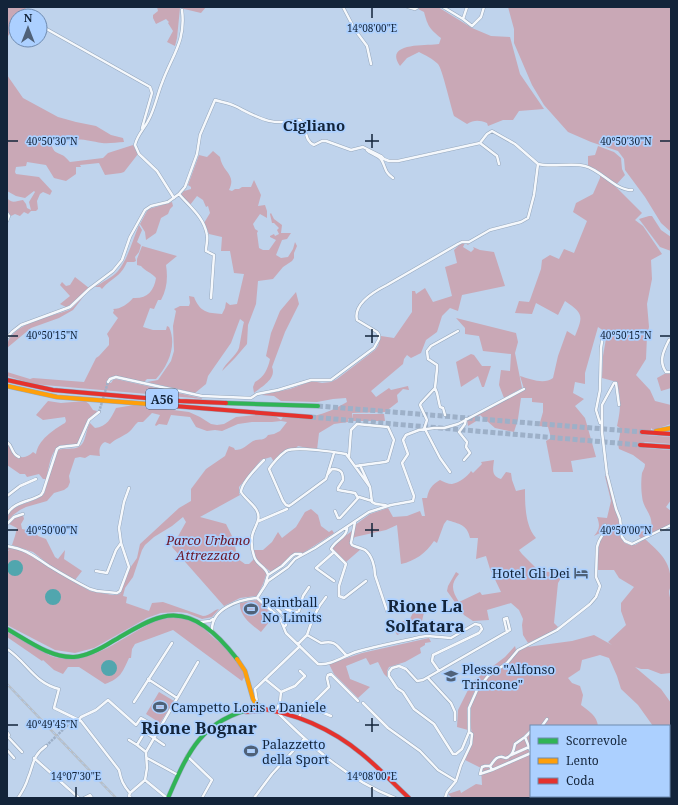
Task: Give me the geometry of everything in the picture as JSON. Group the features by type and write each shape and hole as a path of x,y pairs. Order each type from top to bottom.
{"main road":[{"name":"A56","path":"7,380 53,390 180,401 318,406"},
{"name":"A56","path":"7,386 17,390 57,396 311,417"},
{"path":"650,433 661,430 670,431"},
{"path":"656,431 670,431"},
{"path":"642,432 650,433 670,431"},
{"path":"640,445 671,447"},
{"path":"7,629 51,652 62,656 75,656 88,654 160,616 179,615 207,626 236,658 246,675 254,703 261,711"},
{"path":"254,703 265,709 299,718 329,732 361,753 409,798"},
{"path":"248,711 254,703"},
{"path":"167,798 187,755 196,740 205,732 218,723 236,714 248,711 276,712"}],"street":[{"path":"343,7 355,30 367,46 371,64"},
{"path":"408,7 415,9 418,7"},
{"path":"443,7 463,19 471,26 473,26 481,17 484,7"},
{"path":"463,19 468,7"},
{"path":"142,129 149,120 162,82 179,45 184,20 182,10"},
{"path":"48,30 150,87 152,93 142,129 134,145 139,154 157,171 174,198"},
{"path":"7,338 21,325 70,307 89,289 113,271 122,260 130,237 145,210 151,206 168,202 185,187 196,159 200,135 215,100 235,106 263,120 283,123 300,120 304,125 306,137 314,145 322,141 326,141 351,150 363,148 381,156 384,160 390,161 398,161 480,143 487,134 492,131 515,144 538,164 545,166 586,166 600,173 627,191 632,190"},
{"path":"480,143 497,156 499,164"},
{"path":"367,149 370,153 380,158 388,175 393,178"},
{"path":"108,382 110,379 116,377 202,396 252,398 257,394 284,389 311,380 331,380 367,354 378,343 379,335 377,332 357,320 356,317 358,310 363,300 374,291 462,242 469,242 490,230 521,222 528,218 534,195 538,164"},
{"path":"178,194 196,212 205,227 208,236 206,251 214,255 211,298"},
{"path":"7,213 9,216 7,221"},
{"path":"445,414 443,408 440,407 435,388 438,369 437,365 428,359 427,351 430,346 458,331"},
{"path":"601,426 596,410 600,390 601,348 603,335"},
{"path":"671,339 669,340 661,356 664,369 666,372 671,372"},
{"path":"619,405 616,383 614,383 602,405 601,426 607,474 624,540 634,544 671,525"},
{"path":"435,388 420,405 427,420 425,429 440,458 450,472"},
{"path":"207,626 223,610 235,602 257,598 273,576 288,567 295,559 315,548 370,512 388,506 412,502 414,500 402,463 408,454 403,438 406,435 425,429 444,428 458,424 524,389"},
{"path":"7,514 10,509 17,504 41,495 57,450 60,447 78,445 89,420 99,412"},
{"path":"464,460 470,453 466,447 467,442 459,432 465,424 466,419"},
{"path":"349,457 352,430 357,424 388,427 394,440 388,461 355,466"},
{"path":"7,442 10,444 13,453 19,457"},
{"path":"358,498 355,493 338,490 343,480 342,472 340,470 332,469 325,481 289,506 283,501 269,469 287,451 292,449 346,454 370,487"},
{"path":"328,475 334,453"},
{"path":"264,460 241,488 241,492 257,511 258,521 252,536 252,548 255,559 260,566 265,568 268,575"},
{"path":"360,465 370,487 372,500"},
{"path":"7,496 20,486 36,479"},
{"path":"7,546 25,550 48,565 97,592 104,591 113,594 120,591 129,567 121,543 119,524 129,488"},
{"path":"335,511 338,518 342,518 351,505 358,498 362,497 372,500 376,504 388,506"},
{"path":"258,521 287,509"},
{"path":"7,524 14,517 23,514"},
{"path":"355,522 351,542 352,545 367,551 370,556 375,568 375,575 387,611"},
{"path":"507,632 504,619 507,618 510,630 507,632 439,671 428,678 421,681 417,681 406,669 399,666 392,668 389,674 397,688 403,692 414,709 435,725 453,754 456,754 462,749 469,732 469,708 476,690 488,676 507,663 518,650 557,630 590,604 596,597 600,586 596,577 597,547 605,525"},
{"path":"347,527 346,534 337,540 331,549 346,564 339,586 338,596 344,598 366,581"},
{"path":"96,571 107,573 116,550 121,543"},
{"path":"333,552 316,568 334,581"},
{"path":"264,587 268,575 282,566 295,554 301,554"},
{"path":"284,627 286,625 286,618 272,601 276,601 281,606 292,612 297,612 299,611 305,593 309,587"},
{"path":"254,703 257,702 255,690 307,635 310,622 326,597"},
{"path":"257,598 280,618 286,633 318,664 326,664 346,655 420,637 451,638 475,624 480,625 482,628 479,633 433,655 432,662 439,671"},
{"path":"200,622 212,621"},
{"path":"212,621 212,631"},
{"path":"307,635 321,643 333,642 346,655"},
{"path":"134,702 172,644"},
{"path":"7,649 23,662 30,673 48,684 59,688 54,708 79,720 116,765 119,770 120,779 130,793 129,796 131,798"},
{"path":"130,793 145,780 147,758 146,752 198,662"},
{"path":"282,692 295,686 305,676 300,671"},
{"path":"309,707 329,687 327,678 328,675 331,674 358,701"},
{"path":"428,678 451,704 455,712 455,720"},
{"path":"148,679 177,698"},
{"path":"265,679 282,692"},
{"path":"282,692 276,712 304,739 345,772 377,790 395,798"},
{"path":"79,720 81,717 96,710 108,700 136,725 141,718 150,723 137,745"},
{"path":"363,703 388,728 420,751 438,770 456,780"},
{"path":"299,718 305,705 331,716"},
{"path":"71,722 74,718"},
{"path":"543,725 547,719"},
{"path":"7,732 9,735 8,738 22,752"},
{"path":"145,732 164,744"},
{"path":"445,798 446,794 456,780 471,744 472,734 469,732"},
{"path":"509,756 513,752 515,744 530,732"},
{"path":"525,737 529,747 506,758 500,756 495,759 490,766 482,767 480,774 530,752"},
{"path":"254,798 272,774 304,739"},
{"path":"129,740 146,752"},
{"path":"18,798 29,779 34,758 46,746"},
{"path":"7,750 14,758"},
{"path":"187,755 212,780 202,798"},
{"path":"34,758 80,798"},
{"path":"147,758 178,775"},
{"path":"490,766 492,770"},
{"path":"145,780 167,798"},
{"path":"84,798 90,795 92,798"}],"green space":[{"path":"7,7 26,7 8,8 7,38"},
{"path":"157,7 206,7 201,13 180,8 175,46 167,42 173,31 168,23 169,22 166,19 156,24 153,18 153,15 158,11"},
{"path":"421,7 438,7 472,28 491,36 510,37 520,74 544,109 519,111 513,120 503,120 488,126 487,123 479,121 474,121 467,124 454,116 438,64 419,52 407,58 400,66 396,58 397,53 402,49 439,44 441,38 430,27 424,12 418,9"},
{"path":"508,7 671,7 671,232 661,223 645,197 625,170 624,159 618,151 568,132 544,105 532,85 514,43 514,29"},
{"path":"7,75 23,98 58,117 96,126 111,135 123,138 124,142 107,143 72,140 62,144 54,140 51,144 54,151 64,156 70,162 103,158 108,153 133,145 138,154 124,172 105,175 99,163 80,165 81,167 76,167 76,174 66,181 54,178 46,165 27,162 26,166 16,167 16,174 39,177 52,191 50,195 43,192 40,194 37,201 38,209 36,211 31,211 28,214 24,212 20,216 15,214 11,216 7,212 7,198 12,202 23,200 27,208 31,210 29,202 35,192 34,191 25,198 16,196 7,191"},
{"path":"598,146 614,152 621,158 622,169 625,175 615,186 642,213 635,220 643,226 662,254 651,260 652,279 647,304 649,327 646,359 636,375 650,390 655,401 671,405 671,424 653,430 651,428 651,430 642,434 671,437 671,444 645,442 641,444 645,448 671,450 671,500 666,507 671,511 671,524 641,539 637,533 651,529 652,524 650,516 644,505 642,493 642,473 645,464 633,455 619,449 618,444 620,428 617,426 620,404 617,382 602,378 603,356 607,333 598,327 585,373 585,384 575,382 573,393 584,399 575,406 585,418 596,457 571,461 573,472 552,472 546,441 551,438 548,427 539,426 543,412 543,403 532,402 532,398 521,398 518,419 514,432 495,428 480,415 477,418 478,420 468,426 467,420 524,389 520,376 541,381 553,378 558,356 567,331 575,336 580,316 576,309 565,301 558,315 536,303 532,314 515,313 519,301 529,302 541,269 542,260 550,255 559,259 564,249 574,253 587,221 573,212 576,203 593,194 600,178 600,172 588,166 588,156 595,155"},
{"path":"213,151 220,157 223,166 230,176 231,185 229,190 232,191 242,187 251,187 254,180 261,195 258,206 265,205 267,211 267,218 260,214 253,224 255,229 258,231 259,248 269,250 276,240 270,236 279,234 277,230 279,228 272,223 271,213 274,219 282,225 281,233 291,233 287,239 282,240 276,255 281,258 288,257 295,242 297,246 292,261 283,267 273,279 258,281 256,304 248,325 247,344 222,371 239,348 244,322 240,319 231,343 208,376 206,384 195,393 147,382 158,380 171,361 174,351 173,326 176,311 174,309 180,306 189,306 189,296 194,297 202,309 212,313 222,314 226,302 230,305 237,304 244,274 234,273 230,251 221,251 222,237 209,234 204,223 210,213 208,206 206,207 203,200 197,196 190,205 181,195 184,191 191,189 188,185 199,155 207,157"},
{"path":"172,202 173,206 168,214 161,218 156,233 146,240 145,232 140,224 147,211 149,209"},
{"path":"652,216 661,230 671,237 671,251 660,247 639,219"},
{"path":"139,225 142,230 137,242 141,245 139,252 135,257 136,261 127,262 122,271 102,289 100,287 95,287 113,276 122,266"},
{"name":"Parco Urbano Attrezzato","path":"465,243 463,247 471,252 474,249 473,247 480,250 494,252 505,286 462,295 458,311 450,308 442,316 437,332 426,340 421,353 411,358 407,355 403,364 371,391 376,397 389,388 391,390 408,386 409,390 403,389 397,395 398,402 385,412 352,413 353,419 348,419 348,422 334,424 319,433 317,450 298,446 296,448 287,449 274,462 271,457 261,460 239,487 240,495 200,517 226,524 233,538 238,559 245,564 249,564 254,559 258,565 267,572 257,596 240,598 224,606 172,547 186,522 183,517 145,545 133,577 125,588 123,596 127,597 126,603 149,611 152,603 163,602 203,616 219,609 212,617 202,619 187,613 161,613 147,618 94,648 75,653 55,650 7,625 7,552 9,550 7,550 7,547 20,549 31,554 67,578 90,591 113,595 120,594 130,568 137,558 140,544 179,508 191,501 191,489 206,469 225,456 229,446 235,450 245,447 253,441 263,439 268,435 280,431 287,422 252,422 238,424 222,431 207,431 196,427 190,417 171,415 167,425 159,424 156,426 155,425 160,415 152,413 143,422 138,422 129,432 110,444 105,442 103,443 100,448 100,456 90,455 85,458 75,458 69,476 70,482 68,487 54,493 47,501 20,510 7,522 11,511 16,507 40,498 44,494 57,451 77,448 82,444 90,423 95,428 103,426 106,424 116,408 134,405 189,412 211,424 217,425 224,424 236,417 256,415 275,416 281,420 283,417 312,419 314,416 335,408 347,402 346,398 317,402 281,401 274,396 261,395 290,389 312,381 322,383 331,382 337,379 375,350 381,336 394,338 412,312 412,291 415,291 416,294 425,288 433,302 452,296 445,267 457,263 454,250"},
{"path":"142,246 177,256 166,265 167,279 165,292 161,300 158,300 154,309 150,308 143,327 153,330 166,330 167,326 169,327 172,347 165,367 156,379 147,379 144,382 116,376 111,377 106,382 111,383 116,379 205,399 44,385 30,383 7,376 7,372 30,379 84,382 96,358 109,345 109,338 107,334 118,318 113,313 113,309 124,306 133,298 146,296 154,287 156,278 141,266 137,265 137,259"},
{"path":"75,277 89,288 75,302 66,307 60,304 70,296 60,285 62,282 66,286 70,285"},
{"path":"296,292 299,304 285,332 272,367 272,375 268,382 254,393 253,387 255,382 263,375 268,366 270,359 266,356 271,333 280,311"},
{"path":"84,296 73,310 59,318 31,328 7,348 9,340 14,333 22,327 69,310"},
{"path":"456,318 516,333 518,342 515,353 522,388 504,398 499,385 501,370 510,371 511,354 483,351 479,336 465,334 465,328"},
{"path":"471,354 474,355 482,366 491,366 484,387 482,387 478,376 461,387 456,362"},
{"path":"666,373 671,373 671,388 661,391 657,378"},
{"path":"48,401 61,403 85,401 93,410 97,411 95,415 88,419 77,444 63,445 54,451 50,460 46,479 43,479 39,474 27,477 25,474 20,474 7,465 7,443 17,456 25,457 33,452 36,454 37,449 43,440 66,421 65,417 43,420 36,415"},
{"path":"353,414 384,414 385,421 353,421"},
{"path":"494,460 493,472 498,478 501,479 506,472 511,473 516,491 525,489 528,521 532,533 536,538 519,550 539,571 559,573 561,578 558,583 554,623 558,627 528,643 523,635 523,619 519,610 511,603 487,610 489,620 473,621 464,615 447,591 448,586 456,572 459,574 454,581 453,588 459,602 480,592 482,595 501,592 490,569 486,556 476,559 478,538 470,538 469,533 462,525 447,520 437,543 434,541 420,556 401,564 397,525 386,530 355,537 353,539 355,525 370,514 388,508 393,517 407,516 420,511 422,516 425,516 422,498 427,498 431,487 440,480 450,484 458,482 466,477 471,471 473,473 482,464 481,462"},
{"path":"605,476 607,476 625,543 635,545 645,539 663,558 669,568 671,583 669,591 671,601 671,673 661,674 648,669 635,667 661,689 671,703 671,749 670,725 652,725 638,705 621,689 609,658 600,655 582,660 580,670 568,678 572,683 580,686 583,695 581,705 590,712 598,725 530,725 529,798 452,798 448,794 460,790 461,793 476,784 482,785 481,768 465,760 473,742 470,721 471,707 475,694 489,676 511,661 516,652 527,647 572,641 594,635 612,645 608,642 626,625 621,611 621,603 634,587 619,578 614,570 597,570 599,542 604,535 604,531 594,536 599,527 597,517 607,518 611,501"},
{"path":"311,509 318,515 321,526 329,532 332,530 334,533 303,553 295,553 271,572 256,560 253,550 263,550 272,542 278,532 282,538 296,527 305,512"},
{"path":"23,515 24,519 21,524 22,529 35,532 38,536 46,539 55,557 58,559 65,550 64,559 82,571 75,580 51,566 33,552 12,545 17,528 9,524 15,518"},
{"path":"353,530 351,546 361,549 346,562 332,549 339,540"},
{"path":"257,600 274,616 261,632 247,620 240,608 240,603"},
{"path":"416,606 425,608 422,621 411,627 412,629 397,635 392,625 410,619"},
{"path":"174,617 200,625 223,646 236,660 242,670 245,676 242,681 173,630 135,644 132,649 131,658 129,658 125,668 115,680 105,684 79,667 68,667 63,674 54,670 43,660 42,661 7,637 7,632 51,656 65,659 78,658 104,650 153,622"},
{"path":"429,638 431,642 425,643 425,645 420,648 421,653 405,662 389,667 387,677 378,662 370,665 366,658 346,666 350,679 370,687 358,698 334,674 329,664 362,653"},
{"path":"515,646 516,650 509,660 487,675 475,690 467,709 468,730 457,727 458,710 472,682 505,657"},
{"name":"Campetto Loris e Daniele","path":"159,692 174,701 160,723 146,714"}],"shaded area":[{"path":"15,560 21,562 23,568 21,574 15,576 9,574 7,568 9,562"},
{"path":"53,589 60,594 61,597 56,604 53,605 46,600 45,597 50,590"},
{"path":"109,660 115,662 117,668 115,674 109,676 103,674 101,668 103,662"}],"tunnel":[{"path":"99,412 108,382"},
{"path":"318,406 642,432"},
{"path":"311,417 640,445"},
{"path":"46,746 71,722"}],"railway":[{"path":"7,684 116,798"}],"traffic: fast":[{"path":"226,403 318,406"},
{"path":"7,629 56,655 74,657 95,651 149,621 162,617 185,617 205,626 214,633 237,659"},
{"path":"168,798 182,766 199,740 221,721 237,713 255,708"}],"traffic: slow":[{"path":"7,386 57,397 174,406"},
{"path":"656,431 671,428"},
{"path":"237,659 245,671 253,699 256,704 265,709"}],"traffic: jam":[{"path":"7,380 53,390 180,401 226,403"},
{"path":"174,406 311,417"},
{"path":"642,432 671,434"},
{"path":"640,445 671,447"},
{"path":"255,708 284,713 312,723 338,737 368,759 409,798"},
{"path":"246,712 261,711"}],"place":[{"name":"Hotel Gli Dei","path":"581,573"},
{"name":"Paintball No Limits","path":"251,609"},
{"name":"Plesso \"Alfonso Trincone\"","path":"451,676"},
{"name":"Campetto Loris e Daniele","path":"160,707"},
{"name":"Palazzetto della Sport","path":"251,751"}],"district":[{"name":"Cigliano","path":"314,125"},
{"name":"Rione La Solfatara","path":"425,615"},
{"name":"Rione Bognar","path":"199,727"}]}
